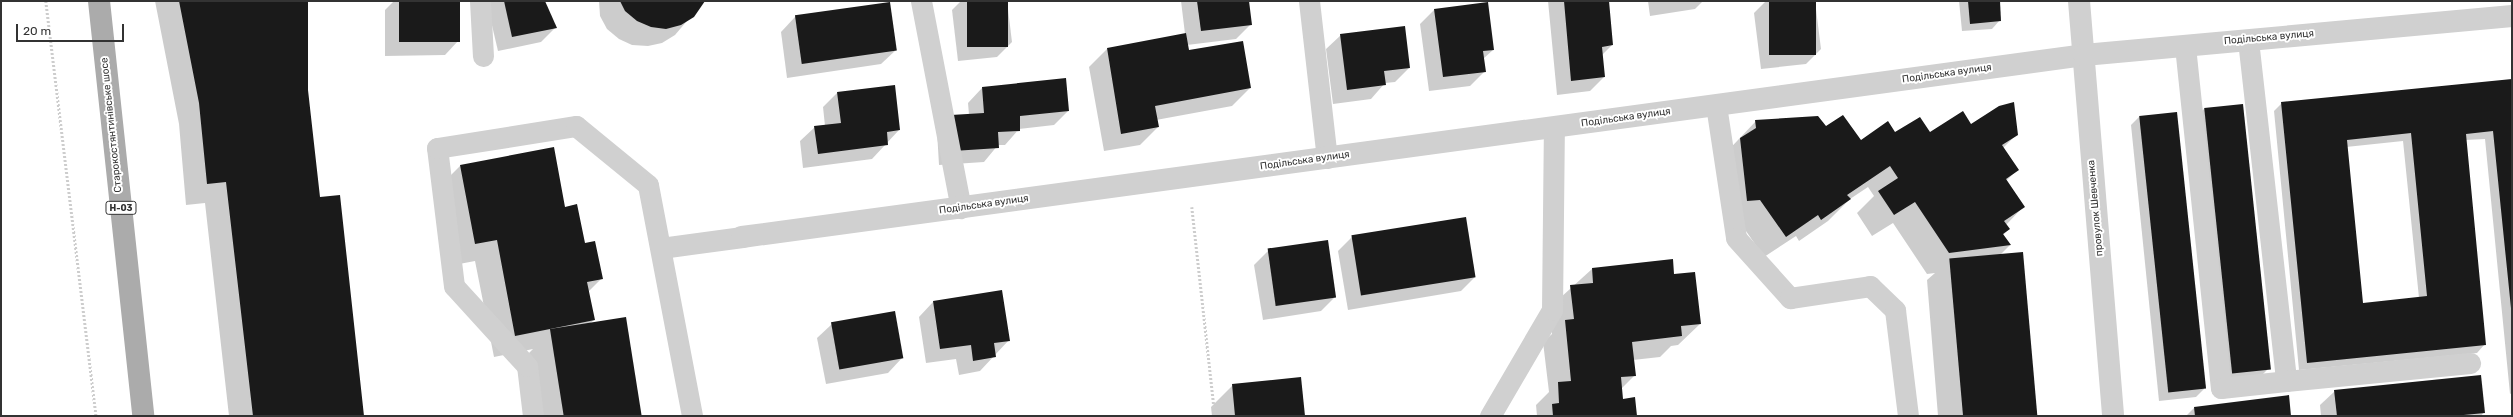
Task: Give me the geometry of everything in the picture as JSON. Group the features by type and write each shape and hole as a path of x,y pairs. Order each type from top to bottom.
{"main road":[{"name":"Старокостянтинівське шосе","path":"99,1 143,416"}],"street":[{"name":"провулок Шевченка","path":"2079,1 2113,416"},
{"name":"Подільська вулиця","path":"742,237 2084,55 2512,16"}],"lane":[{"path":"480,1 483,56"},
{"path":"921,1 961,208"},
{"path":"1309,1 1327,158"},
{"path":"2248,40 2286,381"},
{"path":"2185,46 2221,388 2470,363"},
{"path":"1716,105 1736,238 1790,298 1870,286 1895,310 1908,416"},
{"path":"533,416 527,366 454,286 437,148 576,126 648,185 692,416"},
{"path":"1490,416 1552,310 1554,127"},
{"path":"661,248 742,237"}],"path":[{"path":"46,1 96,416"},
{"path":"1188,177 1214,416"}],"building":[{"path":"179,1 308,1 308,90 320,197 340,195 364,416 253,416 226,182 207,184 199,103"},
{"path":"399,1 460,1 460,42 399,42"},
{"path":"504,1 545,1 557,28 512,37"},
{"path":"620,1 705,1 694,17 681,25 666,29 651,27 637,21 625,11"},
{"path":"967,1 1008,1 1008,47 967,47"},
{"path":"1197,1 1249,1 1252,25 1201,31"},
{"path":"1564,1 1609,1 1613,45 1602,47 1605,77 1571,81"},
{"path":"1769,1 1816,1 1816,55 1769,55"},
{"path":"1968,1 2000,1 2001,21 1970,24"},
{"path":"890,2 897,51 802,64 795,15"},
{"path":"1488,2 1494,50 1483,51 1486,72 1443,77 1434,9"},
{"path":"1405,26 1410,68 1384,71 1386,85 1347,90 1340,34"},
{"path":"1186,33 1189,50 1243,41 1251,88 1155,106 1159,127 1121,134 1107,48"},
{"path":"1066,78 1069,111 1020,116 1020,131 998,132 999,148 953,151 951,115 984,113 982,87"},
{"path":"2512,79 2512,318 2493,131 2466,134 2486,345 2307,363 2281,102","holes":["2411,133 2427,296 2363,303 2347,140"]},
{"path":"895,85 900,130 887,132 888,145 818,154 814,126 841,123 837,92"},
{"path":"2014,102 2018,135 2002,145 2019,170 2006,179 2025,207 2004,221 2010,229 2003,234 2011,245 1949,253 1915,202 1894,215 1878,191 1898,178 1890,166 1847,195 1851,199 1821,220 1818,215 1786,237 1760,200 1747,201 1740,138 1756,128 1755,120 1818,116 1826,126 1843,115 1861,140 1888,121 1895,132 1920,117 1930,132 1963,111 1971,124 1999,106"},
{"path":"2243,104 2271,370 2232,374 2204,108"},
{"path":"2177,112 2206,388 2168,392 2139,116"},
{"path":"554,147 565,207 577,204 585,243 595,241 603,279 587,282 595,320 515,336 497,240 475,244 460,165"},
{"path":"1466,217 1476,277 1361,295 1351,235"},
{"path":"1328,240 1336,297 1276,306 1268,248"},
{"path":"2023,252 2037,416 1963,416 1949,258"},
{"path":"1673,259 1674,274 1695,272 1701,324 1681,326 1682,336 1632,342 1636,376 1621,377 1623,399 1635,397 1637,416 1553,416 1552,404 1559,403 1558,382 1571,381 1565,320 1574,319 1570,285 1593,283 1592,268"},
{"path":"1002,290 1010,341 994,343 996,357 973,361 971,345 940,349 933,301"},
{"path":"895,311 903,358 839,370 831,322"},
{"path":"626,317 642,416 564,416 550,329"},
{"path":"2481,375 2485,413 2453,416 2337,416 2334,390"},
{"path":"1301,377 1305,416 1235,416 1232,384"},
{"path":"2289,395 2291,416 2195,416 2194,407"}]}
